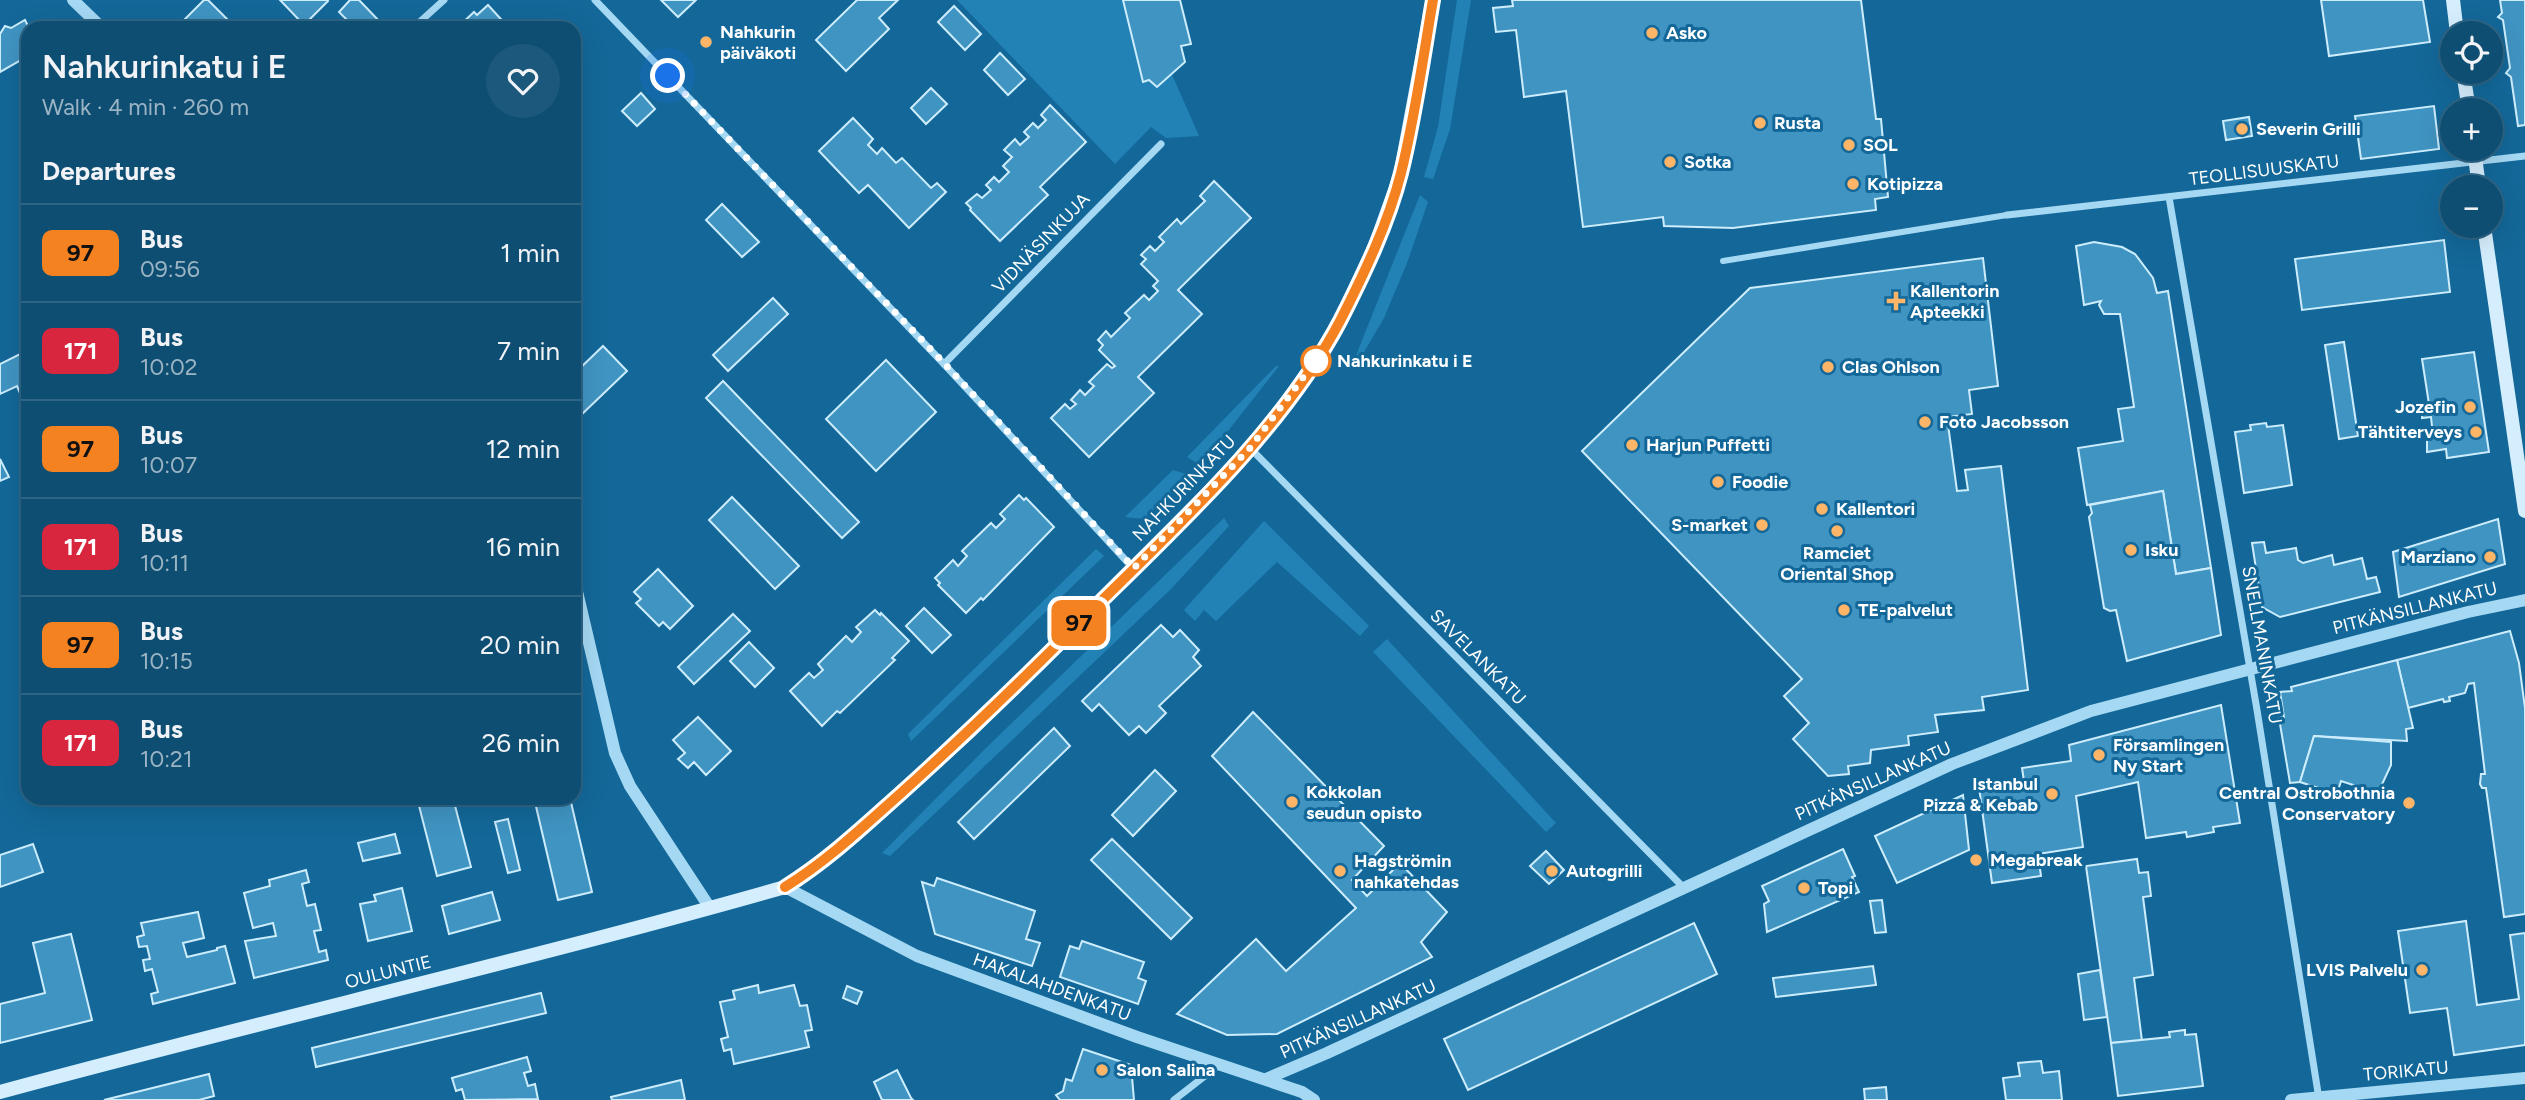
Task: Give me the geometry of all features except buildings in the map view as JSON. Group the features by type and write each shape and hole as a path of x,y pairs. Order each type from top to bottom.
{"main road":[{"name":"NAHKURINKATU","path":"785,887 854,836 969,732 1250,448 1317,359 1339,323 1375,246 1400,176 1433,0"},
{"path":"2453,0 2456,21"},
{"path":"2486,238 2525,511"},
{"name":"OULUNTIE","path":"0,1092 155,1050 615,934 785,887"}],"street":[{"path":"73,0 95,21"},
{"path":"421,21 444,0"},
{"path":"595,0 944,363 1134,568"},
{"name":"VIDNÄSINKUJA","path":"944,363 1161,144"},
{"name":"TEOLLISUUSKATU","path":"2503,156 2525,156"},
{"name":"TEOLLISUUSKATU","path":"2007,215 2169,197 2440,160"},
{"name":"SNELLMANINKATU","path":"2169,197 2319,1099"},
{"path":"1723,261 2007,215"},
{"name":"SAVELANKATU","path":"1250,448 1684,888"},
{"name":"PITKÄNSILLANKATU","path":"1266,1079 1952,764 2038,729 2091,711 2249,668 2525,600"},
{"path":"581,609 615,753 630,786 710,908"},
{"name":"HAKALAHDENKATU","path":"785,887 917,956 1138,1037 1302,1092 1314,1100"},
{"path":"1174,1100 1220,1064"},
{"name":"TORIKATU","path":"2291,1100 2525,1077"}],"shaded area":[{"path":"957,0 1151,0 1170,70 1199,136 1166,138 1151,127 1115,164"},
{"path":"1457,0 1471,0 1450,129 1433,179 1424,177 1438,127"},
{"path":"1420,195 1428,202 1407,263 1384,318 1357,364 1353,363"},
{"path":"1276,366 1279,366 1224,436 1197,463 1187,457"},
{"path":"1173,470 1189,475 1144,519 1125,517"},
{"path":"1224,518 1229,526 1171,589 890,856 882,853 988,746"},
{"path":"1264,521 1369,626 1360,636 1277,562 1216,621 1204,610 1195,621 1184,610"},
{"path":"1096,549 1104,556 911,741 908,734"},
{"path":"1387,639 1556,823 1546,832 1373,652"}],"bus line":[{"name":"97","path":"785,887 854,836 969,732 1210,491 1250,448 1284,405 1339,323 1375,246 1400,176 1433,0"}],"place":[{"name":"Asko","path":"1652,33"},
{"name":"Nahkurin päiväkoti","path":"706,42"},
{"name":"Rusta","path":"1760,123"},
{"name":"Severin Grilli","path":"2242,129"},
{"name":"SOL","path":"1849,145"},
{"name":"Sotka","path":"1670,162"},
{"name":"Kotipizza","path":"1853,184"},
{"name":"Kallentorin Apteekki","path":"1896,301"},
{"name":"Nahkurinkatu i E","path":"1316,361"},
{"name":"Clas Ohlson","path":"1828,367"},
{"name":"Jozefin","path":"2470,407"},
{"name":"Foto Jacobsson","path":"1925,422"},
{"name":"Tähtiterveys","path":"2476,432"},
{"name":"Harjun Puffetti","path":"1632,445"},
{"name":"Foodie","path":"1718,482"},
{"name":"Kallentori","path":"1822,509"},
{"name":"S-market","path":"1762,525"},
{"name":"Ramciet Oriental Shop","path":"1837,531"},
{"name":"Isku","path":"2131,550"},
{"name":"Marziano","path":"2490,557"},
{"name":"TE-palvelut","path":"1844,610"},
{"name":"Församlingen Ny Start","path":"2099,755"},
{"name":"Istanbul Pizza & Kebab","path":"2052,794"},
{"name":"Kokkolan seudun opisto","path":"1292,802"},
{"name":"Central Ostrobothnia Conservatory","path":"2409,803"},
{"name":"Megabreak","path":"1976,860"},
{"name":"Hagströmin nahkatehdas","path":"1340,871"},
{"name":"Autogrilli","path":"1552,871"},
{"name":"Topi","path":"1804,888"},
{"name":"LVIS Palvelu","path":"2422,970"},
{"name":"Salon Salina","path":"1102,1070"}],"route":[{"path":"668,76 944,363 1134,568 1250,448 1317,359 1316,361"}]}
